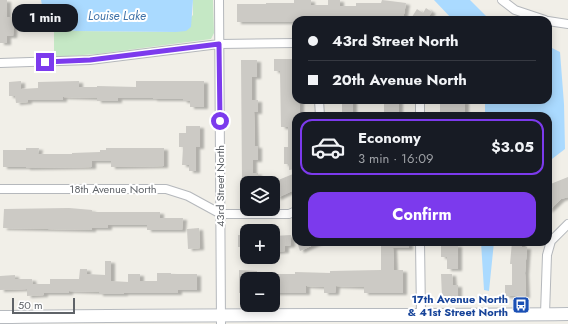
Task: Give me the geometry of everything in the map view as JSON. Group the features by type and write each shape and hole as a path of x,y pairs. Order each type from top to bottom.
{"street":[{"name":"43rd Street North","path":"219,0 221,319"},
{"path":"502,0 515,10 533,16"},
{"path":"552,22 568,24"},
{"path":"0,63 90,60 219,44 292,43"},
{"name":"18th Avenue North","path":"0,189 166,189 188,196 221,214"},
{"path":"221,214 292,213"},
{"path":"552,240 568,224"},
{"path":"420,246 421,316"},
{"path":"545,314 547,255 550,246"},
{"path":"0,317 221,319 568,314"}],"green space":[{"path":"193,0 213,0 214,33 211,39 97,54 54,57 54,27 76,31 176,32 193,15"}],"water":[{"name":"Louise Lake","path":"41,0 193,0 191,27 186,31 176,32 76,31 54,27 45,21"},
{"path":"434,0 470,0 486,16 449,16"},
{"path":"552,48 560,52 564,104 565,149 552,159 552,112 485,112 485,104 552,104"},
{"path":"481,246 494,246 489,291 484,290"}],"building":[{"path":"0,0 7,0 7,17 14,17 13,36 7,36 7,43 0,43"},
{"path":"294,0 311,0 311,5 328,5 328,0 340,0 340,6 356,6 356,3 381,3 382,0 406,3 404,16 292,16 292,22 237,22 237,4 294,3"},
{"path":"426,8 432,12 429,16 413,16 417,9 423,13"},
{"path":"274,59 292,59 292,104 300,104 300,112 292,112 292,170 289,170 289,164 284,164 284,147 288,147 288,127 281,127 280,71 274,71"},
{"path":"241,60 257,60 257,77 252,77 252,100 258,100 258,112 254,112 255,146 258,146 258,160 253,160 253,173 258,173 258,176 242,176"},
{"path":"21,81 21,89 38,88 38,82 79,81 79,87 136,87 136,81 204,81 204,107 190,107 190,101 183,101 183,99 153,98 118,98 118,101 97,101 97,98 63,97 63,100 28,100 28,102 16,103 15,96 9,96 9,82"},
{"path":"342,104 353,104 353,112 342,112"},
{"path":"384,104 399,104 399,112 384,112"},
{"path":"440,104 465,104 465,112 440,112"},
{"path":"186,126 200,126 200,147 196,147 196,171 189,171 189,165 182,165 183,147 179,147 179,133 186,133"},
{"path":"26,148 39,148 38,154 72,154 100,152 100,150 106,150 106,148 164,148 164,166 111,167 111,161 92,161 92,167 3,167 3,150 26,150"},
{"path":"292,174 292,191 280,197 280,179"},
{"path":"568,177 568,197 561,199 552,207 552,183"},
{"path":"69,208 92,210 92,212 160,212 160,218 183,218 182,230 147,230 147,225 108,225 108,228 92,228 92,230 3,228 4,209"},
{"path":"199,228 200,248 188,249 187,229"},
{"path":"238,235 240,235 240,247 238,247"},
{"path":"291,235 291,245 285,246 285,251 280,251 280,236"},
{"path":"298,246 311,246 300,251"},
{"path":"381,246 409,246 409,248 393,248 394,270 403,270 403,293 364,293 364,287 336,286 335,293 324,293 324,287 306,286 306,293 280,293 280,274 295,274 295,272 330,273 330,271 381,270"},
{"path":"441,246 458,246 458,269 447,269 447,257 441,257"},
{"path":"512,246 527,247 525,273 526,296 505,296 505,285 512,285 512,264 510,264"},
{"path":"105,261 111,261 111,281 128,282 128,274 140,274 140,281 157,281 157,273 197,274 197,290 178,290 178,293 124,294 99,294 99,292 69,291 69,293 44,293 44,295 27,296 27,289 0,290 0,276 15,275 15,279 32,279 33,284 50,284 50,279 79,279 80,269 87,269 87,274 105,275"},
{"path":"239,270 257,271 240,272 239,293"},
{"path":"441,274 452,274 453,285 458,285 458,296 442,297"}],"place":[{"name":"17th Avenue North & 41st Street North","path":"521,305"}],"route":[{"path":"45,62 90,60 219,44 220,121"}]}
